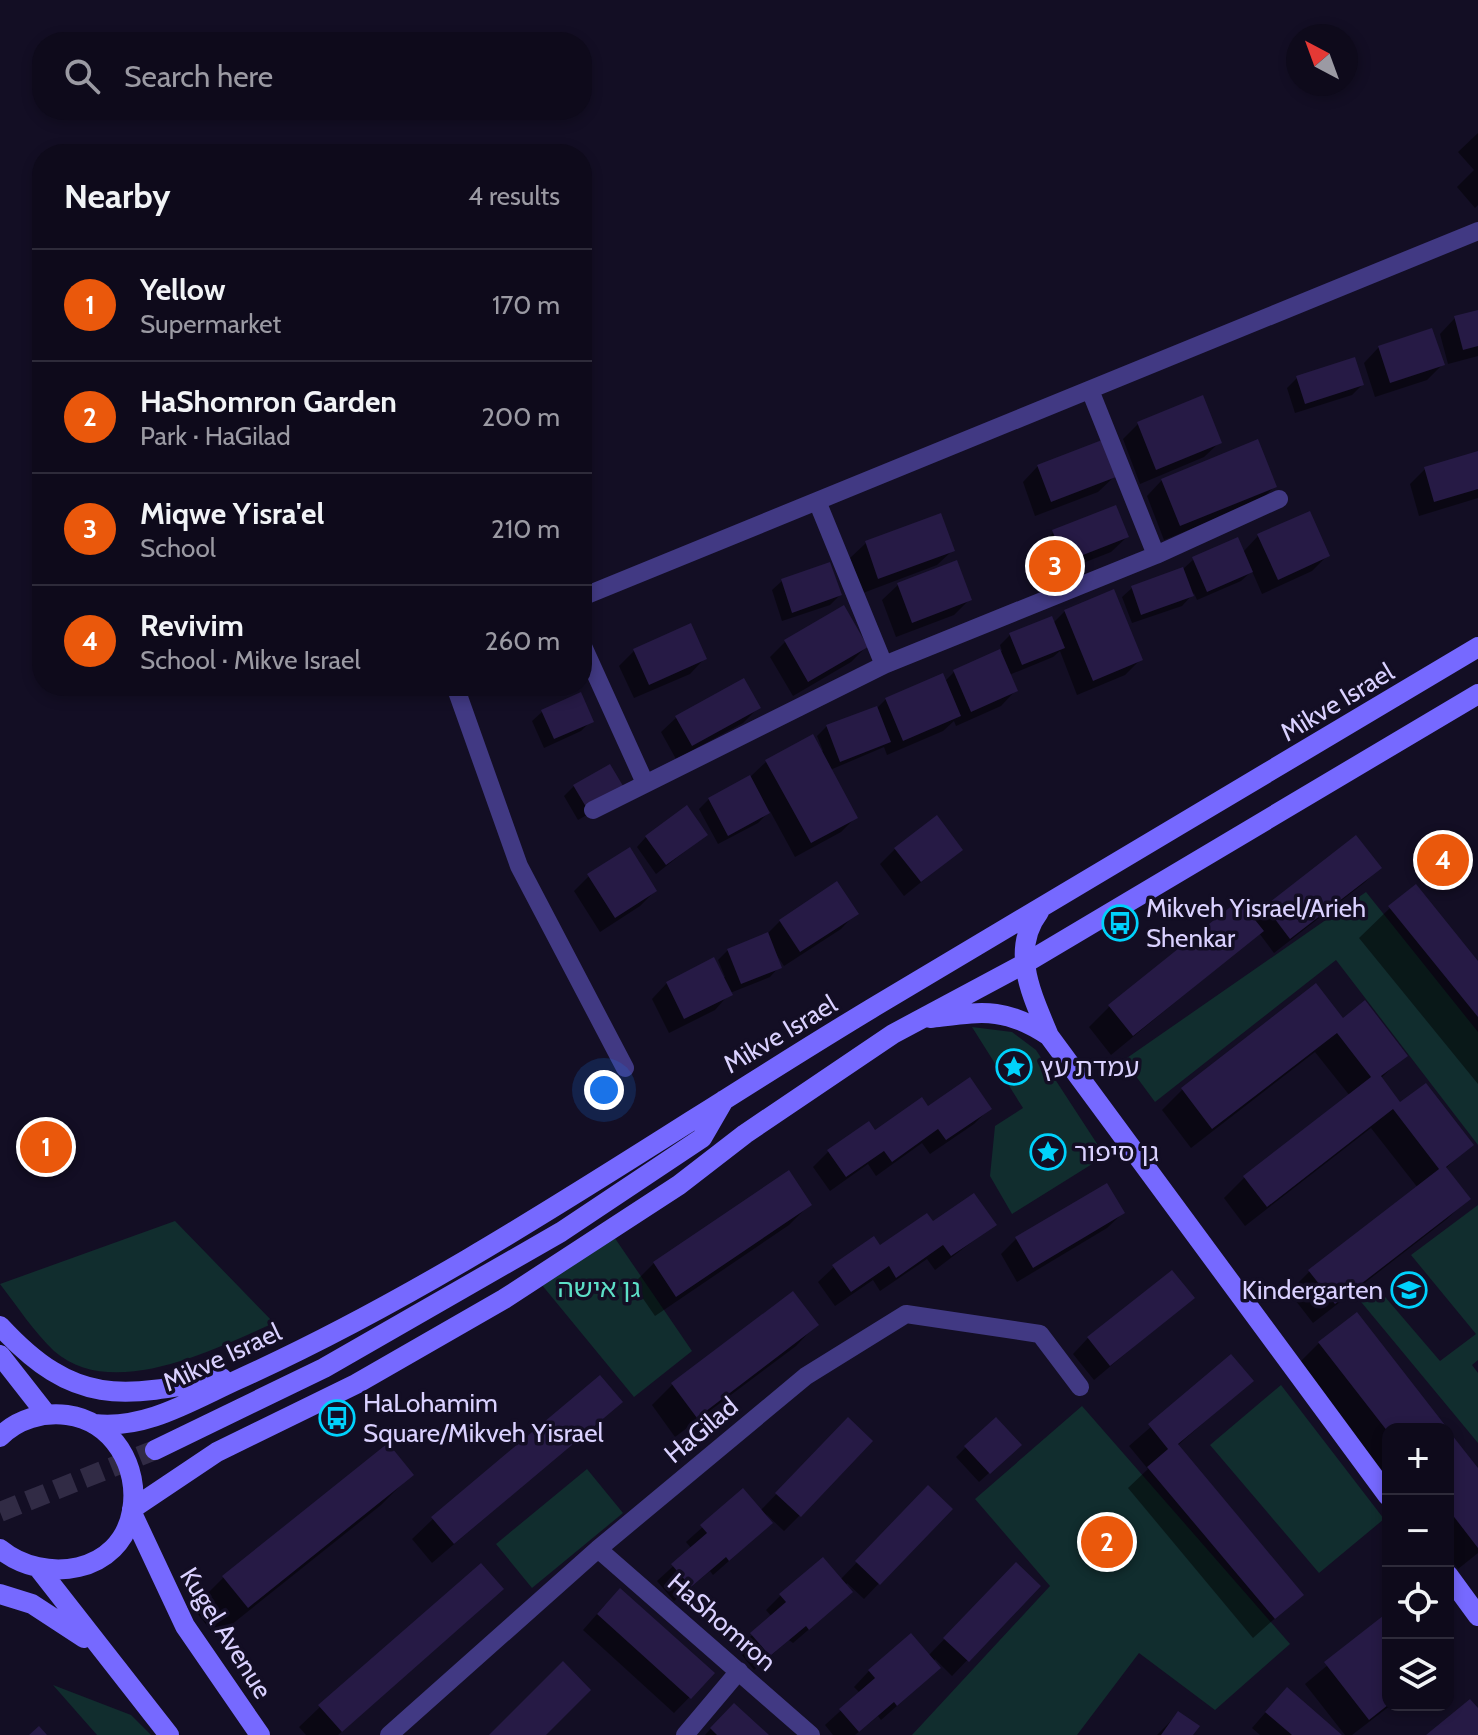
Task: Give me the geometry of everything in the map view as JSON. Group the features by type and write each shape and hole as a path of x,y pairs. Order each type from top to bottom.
{"main road":[{"name":"Mikve Israel","path":"47,1415 76,1416 94,1424 129,1424 155,1417 275,1363 484,1248 726,1097 1478,647"},
{"path":"3,1553 40,1570 62,1571 98,1558 111,1548 132,1511 194,1464 356,1384 504,1299 656,1200 848,1062 918,1019 1024,964 1478,694"},
{"path":"1042,909 1027,936 1024,964 1032,997 1049,1036 1387,1495"},
{"path":"918,1019 994,1012 1012,1015 1049,1036"},
{"path":"155,1450 324,1368 561,1232 702,1138 726,1097"},
{"path":"702,1138 745,1134"},
{"path":"0,1326 42,1366 65,1381 88,1388 123,1392 181,1386 275,1363"},
{"path":"0,1355 47,1415 20,1422 0,1437"},
{"path":"94,1424 122,1450 130,1468 132,1511"},
{"name":"Kugel Avenue","path":"132,1511 185,1626 260,1735"},
{"path":"40,1570 169,1735"},
{"path":"1454,1583 1478,1616"},
{"path":"0,1594 51,1615 112,1665"}],"street":[{"path":"592,593 1478,231"},
{"path":"1090,390 1156,555"},
{"path":"593,810 884,665 1156,555 1279,499"},
{"path":"817,501 884,665"},
{"path":"592,666 645,783"},
{"path":"459,696 519,866 625,1068"},
{"name":"HaGilad","path":"389,1735 598,1549 806,1376 906,1314 1040,1334 1080,1387"},
{"name":"HaShomron","path":"598,1549 811,1735"},
{"path":"685,1735 739,1671"}],"green space":[{"path":"1366,892 1478,1032 1478,1145 1336,960 1155,1102 1124,1060"},
{"path":"972,1027 1012,1032 1036,1050 1105,1156 1012,1214 990,1176 995,1126 1023,1108"},
{"path":"1478,1205 1478,1360 1472,1365 1478,1373 1478,1443 1357,1297 1374,1284 1440,1361 1476,1334 1411,1255"},
{"path":"175,1221 274,1323 223,1346 164,1366 105,1372 78,1366 54,1351 0,1284"},
{"name":"גן אישה","path":"610,1231 692,1351 634,1397 537,1279"},
{"path":"1281,1385 1382,1516 1382,1521 1319,1573 1210,1445"},
{"path":"1082,1406 1290,1644 1215,1710 1139,1653 1077,1735 912,1735 1050,1586 975,1499"},
{"path":"587,1469 623,1513 532,1588 496,1544"},
{"path":"53,1685 131,1715 151,1735 97,1735"}],"building":[{"path":"1478,310 1478,346 1463,350 1454,316"},
{"path":"1432,328 1445,365 1390,383 1378,346"},
{"path":"1355,357 1364,385 1305,404 1296,376"},
{"path":"1203,395 1222,443 1156,470 1137,422"},
{"path":"1258,439 1277,487 1180,526 1161,479"},
{"path":"1102,440 1116,477 1051,502 1037,465"},
{"path":"1478,451 1478,489 1434,502 1424,467"},
{"path":"1116,505 1129,537 1065,562 1052,530"},
{"path":"1310,511 1330,556 1278,580 1257,534"},
{"path":"941,513 955,551 878,579 865,541"},
{"path":"1238,537 1253,572 1207,592 1192,557"},
{"path":"957,560 972,600 912,623 897,583"},
{"path":"830,562 842,595 792,613 781,579"},
{"path":"1183,567 1194,596 1141,615 1131,586"},
{"path":"1114,589 1143,660 1093,681 1064,610"},
{"path":"844,605 868,647 808,682 784,640"},
{"path":"1052,616 1065,648 1022,665 1009,633"},
{"path":"691,623 707,659 649,685 633,649"},
{"path":"1000,649 1018,691 971,712 953,670"},
{"path":"943,673 961,716 903,741 885,698"},
{"path":"744,678 761,708 692,746 675,716"},
{"path":"572,696 583,696 594,722 554,739 541,710"},
{"path":"877,706 891,742 840,762 826,725"},
{"path":"813,734 858,818 811,843 765,760"},
{"path":"610,764 626,791 589,812 573,785"},
{"path":"750,775 770,813 728,836 708,798"},
{"path":"687,805 708,835 666,865 645,836"},
{"path":"937,815 963,850 921,882 894,848"},
{"path":"1356,835 1382,868 1290,939 1265,906"},
{"path":"630,847 657,891 615,918 587,874"},
{"path":"837,881 859,914 800,952 779,920"},
{"path":"1416,884 1478,961 1478,1017 1388,906"},
{"path":"1239,900 1264,931 1133,1036 1108,1005"},
{"path":"768,932 782,968 741,984 727,949"},
{"path":"714,957 733,995 684,1019 666,982"},
{"path":"1316,983 1343,1018 1365,1000 1408,1056 1381,1076 1400,1102 1426,1083 1474,1145 1446,1167 1471,1199 1335,1304 1308,1270 1439,1169 1393,1109 1267,1207 1243,1176 1371,1077 1337,1033 1212,1129 1181,1088"},
{"path":"970,1077 992,1109 946,1140 938,1129 892,1162 884,1151 846,1177 827,1150 869,1121 875,1130 922,1097 928,1106"},
{"path":"789,1170 812,1205 676,1297 653,1262"},
{"path":"1107,1183 1125,1213 1033,1268 1015,1237"},
{"path":"974,1193 997,1225 951,1256 943,1245 896,1278 889,1266 851,1292 832,1265 874,1236 880,1245 927,1213 933,1221"},
{"path":"1172,1270 1195,1298 1110,1366 1087,1337"},
{"path":"793,1291 819,1325 697,1418 671,1383"},
{"path":"1357,1312 1443,1423 1382,1424 1318,1342"},
{"path":"1231,1354 1254,1381 1178,1444 1304,1595 1275,1619 1147,1467 1168,1449 1148,1424"},
{"path":"600,1375 623,1402 454,1544 431,1517"},
{"path":"848,1417 873,1441 801,1517 775,1493"},
{"path":"996,1417 1022,1445 990,1474 964,1446"},
{"path":"1454,1438 1478,1468 1478,1548 1454,1517"},
{"path":"388,1443 414,1475 248,1608 222,1576"},
{"path":"928,1485 953,1509 880,1585 855,1561"},
{"path":"743,1488 773,1523 729,1561 726,1557 691,1587 671,1564 707,1533 700,1525"},
{"path":"823,1557 853,1592 809,1630 806,1626 770,1656 750,1633 786,1602 779,1594"},
{"path":"1016,1562 1041,1586 969,1662 943,1638"},
{"path":"481,1563 504,1589 342,1732 318,1705"},
{"path":"620,1588 715,1673 691,1699 597,1614"},
{"path":"1382,1617 1382,1710 1369,1720 1324,1662"},
{"path":"911,1633 941,1668 897,1706 894,1702 859,1732 839,1709 875,1678 868,1670"},
{"path":"563,1661 591,1690 546,1735 489,1735"},
{"path":"1287,1687 1342,1735 1292,1735 1265,1712"},
{"path":"1470,1699 1478,1708 1478,1735 1426,1735"},
{"path":"734,1703 769,1735 717,1735 710,1728"},
{"path":"1178,1711 1200,1726 1193,1735 1161,1735"},
{"path":"39,1726 47,1735 29,1735"}],"tunnel":[{"path":"0,1512 155,1450"}],"place":[{"name":"Miqwe Yisra'el","path":"1055,566"},
{"name":"Revivim","path":"1443,860"},
{"name":"Mikveh Yisrael/Arieh Shenkar","path":"1120,923"},
{"name":"עמדת עץ","path":"1014,1067"},
{"name":"Yellow","path":"46,1147"},
{"name":"גן סיפור","path":"1048,1152"},
{"name":"Kindergarten","path":"1409,1290"},
{"name":"HaLohamim Square/Mikveh Yisrael","path":"337,1418"},
{"name":"HaShomron Garden","path":"1107,1542"}]}
